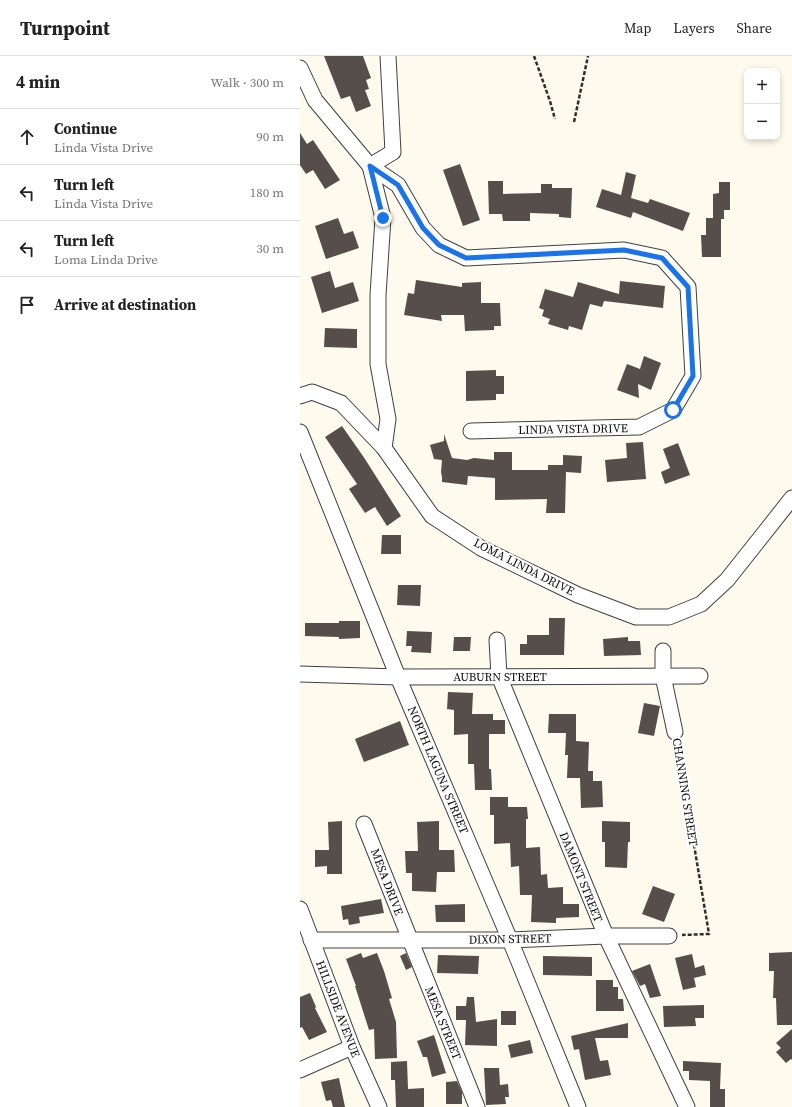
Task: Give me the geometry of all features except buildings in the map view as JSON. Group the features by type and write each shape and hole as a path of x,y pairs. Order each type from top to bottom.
{"street":[{"path":"370,166 393,152 388,56"},
{"path":"300,68 315,100 370,166 383,218 378,295 378,364 388,419 384,448"},
{"name":"LINDA VISTA DRIVE","path":"370,166 398,185 423,228 439,245 466,258 624,250 662,258 688,287 693,376 673,410 639,427 471,431"},
{"name":"LOMA LINDA DRIVE","path":"300,396 312,392 341,403 384,448 432,516 481,548 578,595 636,617 669,617 701,604 727,580 792,498"},
{"name":"NORTH LAGUNA STREET","path":"300,432 398,678 510,940 578,1107"},
{"name":"DAMONT STREET","path":"497,640 498,676 606,936 687,1107"},
{"name":"CHANNING STREET","path":"664,651 664,676 675,732"},
{"name":"AUBURN STREET","path":"300,674 398,678 498,676 700,676"},
{"name":"MESA DRIVE","path":"364,824 409,939"},
{"name":"HILLSIDE AVENUE","path":"300,909 352,1047 379,1107"},
{"name":"DIXON STREET","path":"311,940 510,940 606,936 669,936"},
{"name":"MESA STREET","path":"409,939 477,1107"},
{"path":"300,1070 352,1047"}],"path":[{"path":"534,56 550,101 554,119"},
{"path":"574,122 588,56"},
{"name":"CHANNING STREET","path":"669,936 709,934 675,732"}],"route":[{"path":"383,218 370,166 398,185 423,228 439,245 466,258 624,250 662,258 688,287 693,376 673,410"}]}
